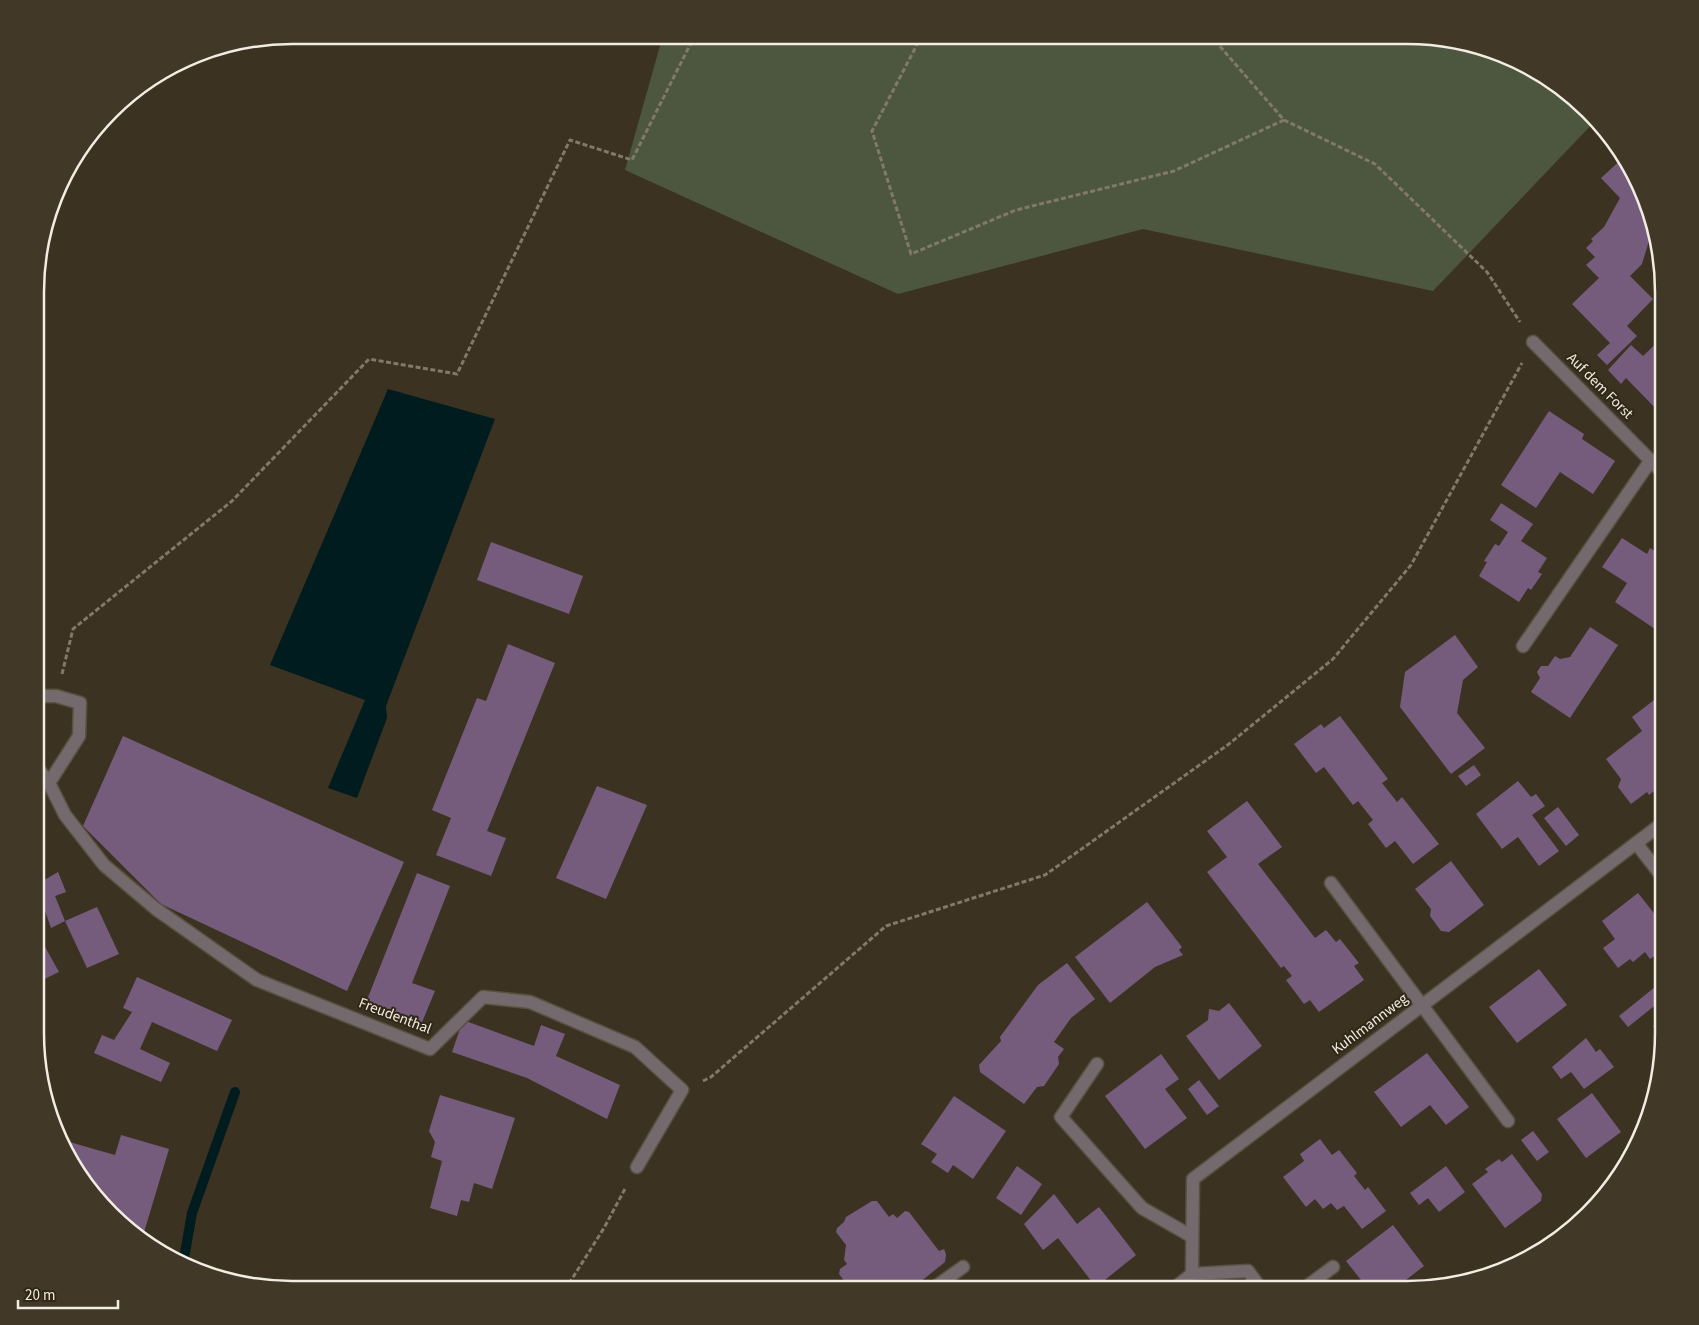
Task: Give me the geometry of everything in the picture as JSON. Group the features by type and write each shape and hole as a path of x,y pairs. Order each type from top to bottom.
{"street":[{"name":"Auf dem Forst","path":"1534,342 1655,464"},
{"path":"1523,646 1651,460"},
{"path":"44,696 56,696 80,703 79,736 49,783"},
{"name":"Freudenthal","path":"44,776 65,815 104,865 156,909 257,980 430,1049 483,997 530,1002 635,1047 682,1090"},
{"name":"Kuhlmannweg","path":"1192,1274 1193,1179 1655,829"},
{"path":"1636,843 1655,867"},
{"path":"1331,883 1508,1121"},
{"path":"1097,1064 1061,1117 1142,1208 1191,1236"},
{"path":"637,1167 682,1090"},
{"path":"943,1281 963,1266"},
{"path":"1314,1281 1333,1267"},
{"path":"1183,1281 1192,1274 1248,1271 1255,1281"}],"path":[{"path":"56,696 74,629 232,501 369,359 457,374 570,140 632,160 690,44"},
{"path":"917,44 872,132 911,254 1016,210 1174,171 1284,120"},
{"path":"682,1090 711,1077 886,926 1045,875 1229,744 1333,659 1411,565 1534,342 1487,272 1375,164 1284,120 1218,44"},
{"path":"571,1281 604,1228 637,1167"}],"green space":[{"path":"660,44 1424,44 1472,52 1517,69 1545,85 1571,105 1591,125 1433,291 1143,229 898,294 625,170"}],"water":[{"path":"388,389 495,419 386,706 387,718 357,798 328,788 365,700 270,665"}],"building":[{"path":"1619,162 1630,182 1642,212 1649,240 1642,264 1630,276 1653,299 1627,326 1637,336 1607,365 1597,355 1610,343 1572,304 1599,278 1586,265 1595,257 1586,248 1593,241 1591,239 1604,227 1620,198 1601,178"},
{"path":"1631,345 1643,356 1655,345 1655,408 1626,378 1621,384 1608,370"},
{"path":"1549,411 1584,434 1582,439 1615,461 1593,494 1560,472 1536,508 1501,485"},
{"path":"1501,503 1533,524 1521,541 1547,558 1538,572 1542,574 1531,590 1528,588 1519,602 1479,576 1487,562 1484,561 1495,544 1499,546 1508,532 1490,520"},
{"path":"1622,538 1647,554 1650,548 1655,551 1655,629 1615,602 1627,583 1602,567"},
{"path":"491,542 583,576 569,614 477,580"},
{"path":"1590,627 1618,645 1570,718 1531,692 1540,678 1537,672 1541,666 1548,666 1555,656 1560,659 1570,657"},
{"path":"1455,635 1478,667 1463,680 1457,713 1485,748 1451,774 1400,707 1405,672"},
{"path":"508,644 555,663 487,831 506,838 491,876 436,855 451,818 432,810 477,698 486,701"},
{"path":"1655,699 1655,790 1649,795 1647,792 1631,804 1618,787 1621,779 1606,759 1642,731 1632,717"},
{"path":"1340,716 1388,779 1382,783 1397,802 1402,797 1439,844 1413,864 1395,841 1386,848 1368,824 1373,820 1358,801 1353,805 1324,767 1316,773 1294,744 1321,724 1324,728"},
{"path":"123,736 404,862 347,991 161,904 83,826"},
{"path":"1474,765 1481,775 1466,786 1458,776"},
{"path":"1518,781 1531,797 1536,794 1545,806 1532,815 1559,851 1539,866 1518,837 1502,849 1476,814"},
{"path":"597,786 647,805 606,899 556,878"},
{"path":"1247,801 1282,847 1258,864 1315,938 1326,930 1336,942 1340,939 1359,963 1354,966 1364,980 1319,1012 1310,1000 1304,1004 1286,980 1292,976 1284,966 1281,968 1207,872 1227,857 1207,831"},
{"path":"1558,807 1579,835 1566,846 1544,818"},
{"path":"1451,861 1484,905 1449,932 1441,931 1430,916 1431,909 1415,889"},
{"path":"58,872 66,892 55,896 65,921 51,928 44,908 44,880"},
{"path":"417,873 450,886 412,983 435,991 420,1027 365,1005"},
{"path":"1638,893 1655,915 1655,956 1650,959 1645,952 1633,962 1630,959 1618,968 1603,948 1615,939 1602,921"},
{"path":"1147,902 1182,947 1179,950 1183,955 1155,967 1110,1003 1075,957"},
{"path":"97,907 119,954 87,968 65,921"},
{"path":"44,945 59,972 44,979"},
{"path":"1067,963 1095,999 1071,1018 1054,1042 1064,1049 1058,1057 1059,1064 1044,1086 1037,1087 1024,1104 980,1072 979,1065 1001,1041 1000,1037 1038,985"},
{"path":"1539,969 1567,1005 1517,1043 1489,1007"},
{"path":"137,977 232,1020 217,1051 152,1022 140,1049 170,1063 161,1082 94,1053 102,1035 114,1040 132,1012 123,1008"},
{"path":"1655,987 1655,1005 1628,1027 1619,1016"},
{"path":"1229,1003 1262,1046 1219,1080 1186,1036 1208,1020 1209,1009 1219,1011"},
{"path":"463,1020 534,1046 541,1025 565,1034 556,1056 620,1085 607,1119 527,1078 452,1052"},
{"path":"1586,1038 1596,1052 1600,1049 1614,1067 1584,1089 1571,1072 1561,1079 1552,1067"},
{"path":"1427,1053 1469,1107 1446,1125 1430,1105 1401,1127 1374,1092"},
{"path":"1161,1054 1179,1079 1165,1089 1187,1118 1145,1149 1105,1096"},
{"path":"1199,1080 1219,1106 1207,1115 1188,1089"},
{"path":"1592,1093 1621,1132 1586,1158 1557,1119"},
{"path":"440,1095 515,1118 492,1189 474,1183 469,1202 461,1200 457,1216 430,1208 442,1161 431,1157 435,1142 429,1131"},
{"path":"954,1096 1006,1131 973,1179 953,1165 948,1173 931,1162 937,1154 921,1144"},
{"path":"1533,1131 1549,1152 1537,1161 1521,1140"},
{"path":"121,1135 169,1149 144,1232 128,1220 105,1197 85,1171 68,1142 115,1155"},
{"path":"1320,1139 1332,1155 1339,1150 1357,1173 1354,1176 1365,1190 1368,1187 1386,1211 1362,1229 1344,1206 1337,1210 1331,1203 1323,1209 1315,1199 1306,1207 1283,1177 1304,1161 1300,1154"},
{"path":"1512,1154 1542,1194 1541,1201 1505,1228 1472,1184 1488,1172 1485,1169 1499,1159 1502,1162"},
{"path":"1017,1166 1042,1184 1021,1215 996,1198"},
{"path":"1446,1166 1465,1192 1439,1212 1428,1198 1419,1205 1410,1193"},
{"path":"1054,1194 1077,1224 1099,1207 1136,1255 1104,1281 1091,1281 1058,1238 1043,1250 1024,1224"},
{"path":"872,1201 877,1201 889,1217 893,1214 897,1218 905,1211 909,1212 939,1251 944,1249 946,1254 945,1262 921,1281 844,1281 839,1274 840,1269 847,1264 844,1260 846,1245 836,1232 846,1217"},
{"path":"1393,1225 1424,1266 1405,1281 1361,1281 1346,1261"}],"waterway":[{"path":"184,1257 192,1213 235,1092"}]}
